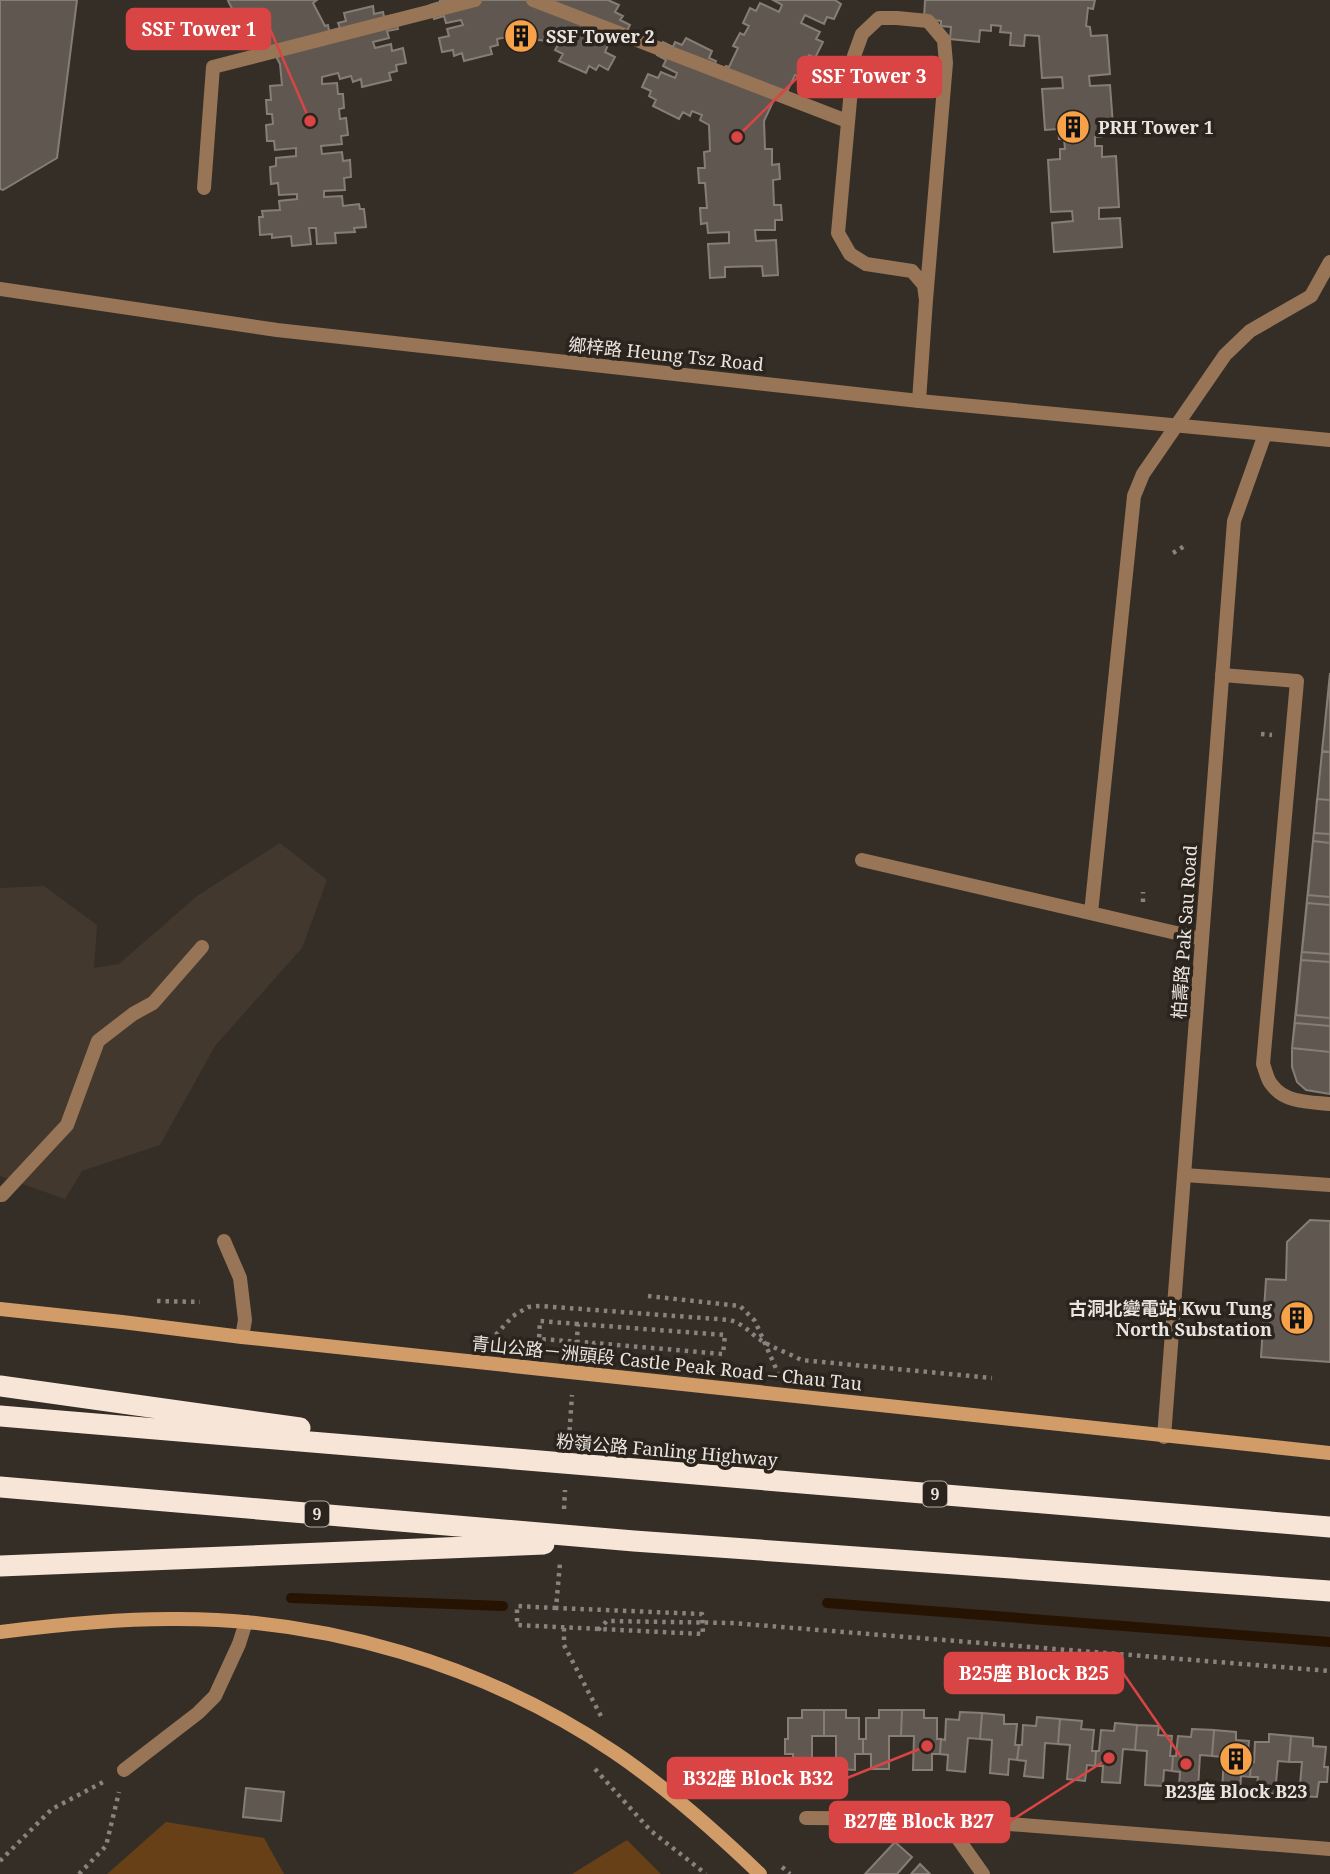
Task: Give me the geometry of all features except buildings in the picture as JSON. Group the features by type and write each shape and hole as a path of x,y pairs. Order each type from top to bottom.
{"highway":[{"path":"0,1387 541,1462"},
{"name":"粉嶺公路 Fanling Highway","path":"0,1416 1330,1527"},
{"name":"9","path":"0,1487 634,1541 1330,1591"},
{"path":"0,1566 634,1541"}],"main road":[{"name":"青山公路－洲頭段 Castle Peak Road – Chau Tau","path":"0,1309 1330,1453"},
{"path":"0,1632 116,1621 171,1619 247,1622 344,1638 408,1655 469,1676 517,1697 614,1752 701,1820 760,1874"}],"street":[{"path":"204,188 213,67 475,0"},
{"path":"533,0 847,121"},
{"path":"919,401 946,63 944,40 928,21 879,18 862,34 853,56 838,233 850,254 866,264 912,271 923,285 926,300"},
{"path":"1091,914 1134,496 1143,474 1225,355 1250,331 1311,296 1330,262"},
{"name":"鄉梓路 Heung Tsz Road","path":"0,289 277,330 919,401 1330,440"},
{"name":"柏壽路 Pak Sau Road","path":"1164,1437 1234,521 1265,434"},
{"path":"1222,675 1297,681 1263,1064 1270,1084 1281,1095 1300,1101 1330,1104"},
{"path":"862,860 1202,939"},
{"path":"0,1195 68,1125 98,1041 133,1014 153,1003 202,947"},
{"path":"1184,1175 1330,1185"},
{"path":"224,1241 240,1278 245,1320 242,1337"},
{"path":"124,1770 198,1713 215,1696 247,1622"},
{"path":"806,1818 944,1819 1330,1849"},
{"path":"944,1819 983,1874"}],"path":[{"path":"1173,552 1186,545"},
{"path":"648,1296 740,1306 755,1321 779,1374"},
{"path":"486,1345 513,1317 528,1307 540,1306 730,1320 741,1324 764,1342 801,1360 992,1378"},
{"path":"578,1324 540,1321 539,1339 603,1345"},
{"path":"593,1356 594,1343"},
{"path":"556,1608 517,1606 517,1625 597,1630 607,1621 732,1623 1330,1671"},
{"path":"561,1628 564,1645 604,1722"},
{"path":"593,1767 651,1831 706,1874"},
{"path":"0,1861 52,1809 124,1770"},
{"path":"79,1874 106,1846 124,1770"}],"shaded area":[{"path":"280,843 327,880 302,948 215,1046 160,1145 82,1171 65,1199 0,1176 0,888 44,886 97,925 94,968 119,964 197,896"},
{"path":"166,1822 264,1838 284,1874 107,1874"},
{"path":"627,1840 661,1874 572,1874"}],"waterway":[{"path":"291,1598 503,1606"},
{"path":"827,1603 1330,1642"}],"place":[{"name":"SSF Tower 2","path":"521,36"},
{"name":"SSF Tower 1","path":"310,121"},
{"name":"PRH Tower 1","path":"1073,127"},
{"name":"SSF Tower 3","path":"737,137"},
{"name":"古洞北變電站 Kwu Tung North Substation","path":"1297,1318"},
{"name":"B32座 Block B32","path":"927,1746"},
{"name":"B27座 Block B27","path":"1109,1758"},
{"name":"B23座 Block B23","path":"1236,1759"},
{"name":"B25座 Block B25","path":"1186,1764"}]}
